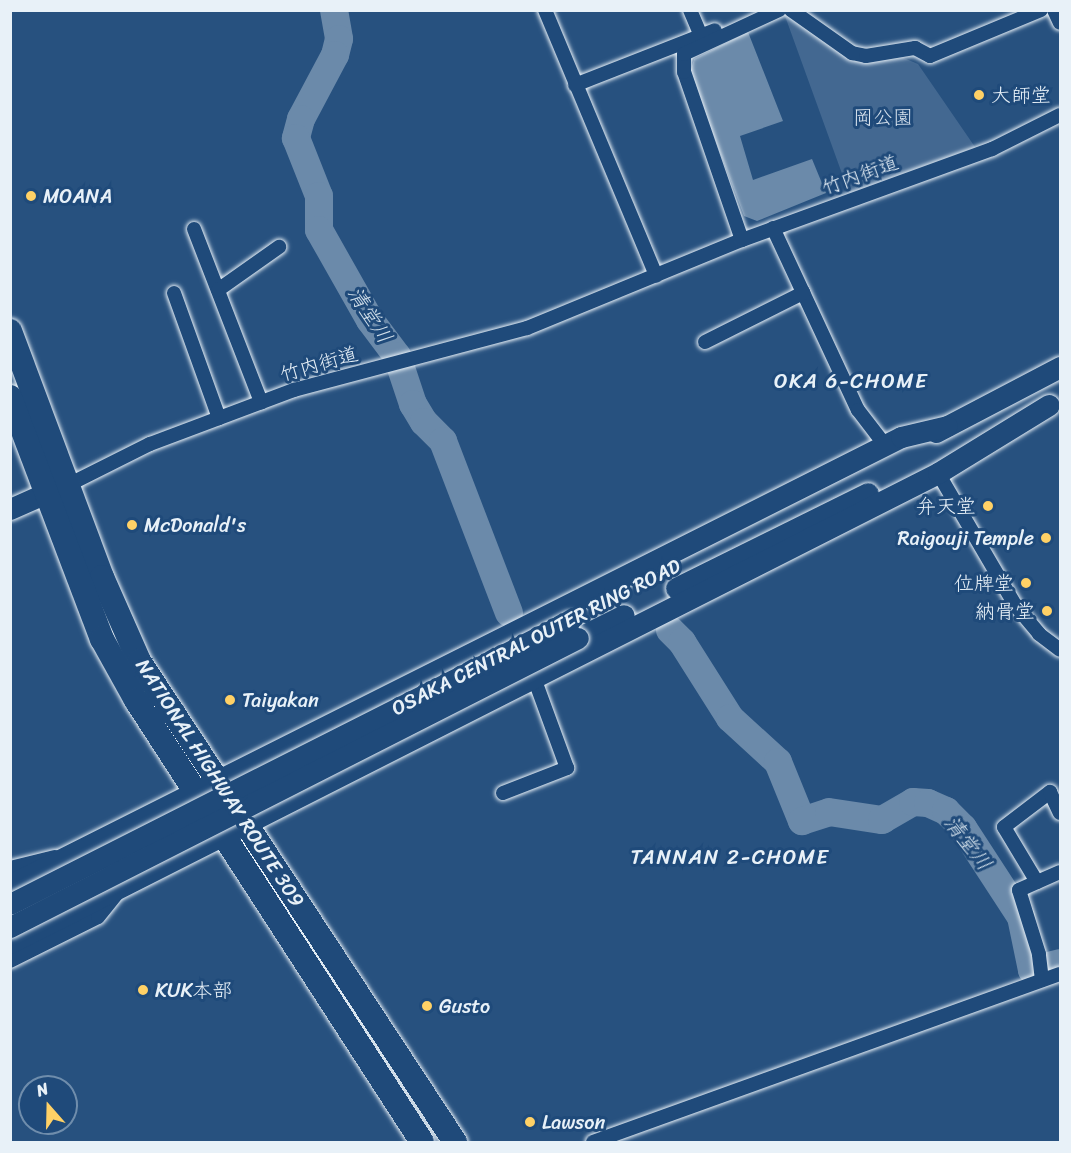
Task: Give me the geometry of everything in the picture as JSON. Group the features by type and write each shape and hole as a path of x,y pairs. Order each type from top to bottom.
{"highway":[{"name":"NATIONAL HIGHWAY ROUTE 309","path":"10,331 57,488"},
{"name":"NATIONAL HIGHWAY ROUTE 309","path":"10,397 57,488 139,661 206,784 226,835 422,1143"},
{"name":"NATIONAL HIGHWAY ROUTE 309","path":"206,784 248,825 455,1143"}],"main road":[{"name":"OSAKA CENTRAL OUTER RING ROAD","path":"10,927 574,629 1060,367"},
{"path":"10,944 938,474 1055,402"},
{"name":"OSAKA CENTRAL OUTER RING ROAD","path":"10,904 574,629 1055,402"},
{"path":"10,885 206,784 901,437 947,426"},
{"path":"10,509 57,488"}],"street":[{"path":"545,10 656,276"},
{"path":"690,10 701,36"},
{"path":"742,240 684,72 684,54 779,10"},
{"path":"791,10 852,53 866,56 915,48 930,56 1041,10"},
{"path":"1054,10 1060,23"},
{"path":"575,85 722,27 744,26"},
{"name":"竹内街道","path":"57,488 150,444 261,402 350,373 400,363 527,328 773,228 992,149 1060,116"},
{"path":"773,228 858,410 885,446"},
{"path":"195,229 261,402"},
{"path":"218,290 279,247"},
{"path":"174,293 219,418"},
{"path":"705,342 803,293"},
{"path":"938,474 1015,606 1039,634 1060,650"},
{"path":"503,793 567,768 534,678"},
{"path":"1037,882 1004,827 1050,792 1060,813"},
{"path":"10,868 22,862 70,855"},
{"path":"1042,978 1039,954 1019,890 1060,872"},
{"path":"10,961 98,917 121,888"},
{"path":"593,1143 1042,978 1060,974"}],"green space":[{"name":"岡公園","path":"788,14 829,45 894,54 918,64 975,147 849,193 785,16"}],"shaded area":[{"path":"748,32 783,121 740,136 753,180 812,159 826,193 757,221 744,216 690,73 694,59"}],"waterway":[{"name":"清堂川","path":"334,10 339,39 335,55 301,119 296,138 319,196 319,230 370,320 397,356 413,404 424,422 443,441 509,613"},
{"name":"清堂川","path":"670,630 682,642 730,718 778,762 802,821 829,812 882,820 913,802 928,803 946,811 963,828 1021,917 1032,970 1060,963"}],"place":[{"name":"大師堂","path":"979,95"},
{"name":"MOANA","path":"31,196"},
{"name":"弁天堂","path":"988,506"},
{"name":"McDonald's","path":"132,525"},
{"name":"Raigouji Temple","path":"1046,538"},
{"name":"位牌堂","path":"1026,583"},
{"name":"納骨堂","path":"1047,611"},
{"name":"Taiyakan","path":"230,700"},
{"name":"KUK本部","path":"143,990"},
{"name":"Gusto","path":"427,1006"},
{"name":"Lawson","path":"530,1122"}],"district":[{"name":"OKA 6-CHOME","path":"851,381"},
{"name":"TANNAN 2-CHOME","path":"730,857"}]}
